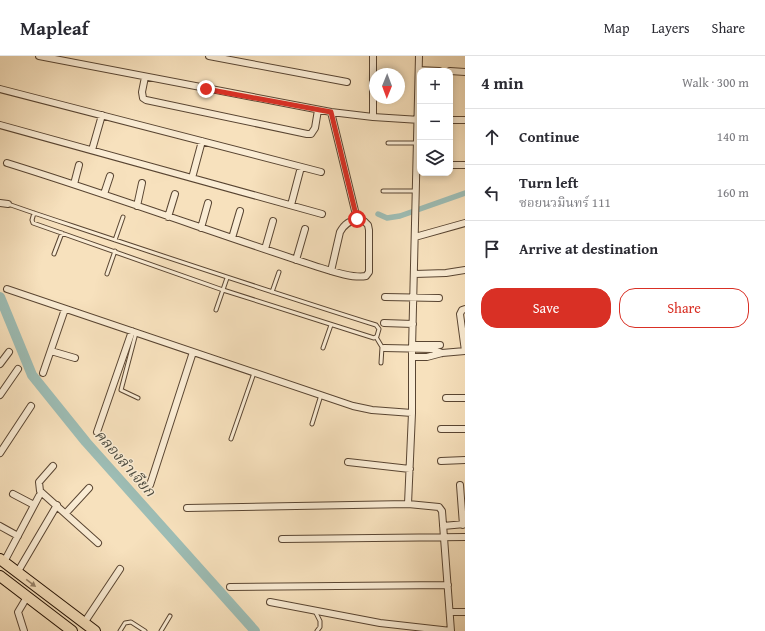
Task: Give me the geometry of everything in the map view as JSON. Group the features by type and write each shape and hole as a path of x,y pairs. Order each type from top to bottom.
{"main road":[{"path":"2,560 17,573 95,631"},
{"path":"0,576 72,631"}],"street":[{"path":"39,56 318,110 373,117 417,120"},
{"path":"210,56 347,82"},
{"path":"373,56 373,117"},
{"path":"419,56 419,68"},
{"path":"453,71 465,72"},
{"path":"145,77 142,92 143,98 146,100 307,134 314,132 318,110"},
{"path":"0,89 321,172"},
{"path":"331,112 357,219"},
{"path":"92,150 102,115"},
{"path":"453,120 465,120"},
{"path":"0,125 322,214"},
{"path":"192,178 202,141"},
{"path":"7,163 104,194 296,260 331,271 360,277 368,275 370,244 369,230 368,225 364,221 357,219 346,224 340,232 331,271"},
{"path":"453,164 465,165"},
{"path":"74,184 79,165"},
{"path":"291,205 301,167"},
{"path":"104,194 110,176"},
{"path":"408,504 412,413 412,347 417,176"},
{"path":"137,206 142,183"},
{"path":"168,217 175,194"},
{"path":"0,203 8,204"},
{"path":"201,228 208,203"},
{"path":"232,238 240,211"},
{"path":"265,249 273,221"},
{"path":"415,237 465,223"},
{"path":"296,260 305,229"},
{"path":"414,274 437,274 465,270"},
{"path":"7,289 353,406 372,410 412,413"},
{"path":"385,297 439,298"},
{"path":"412,347 432,349 442,352 465,351 460,314 465,308"},
{"path":"43,373 65,309"},
{"path":"384,323 413,324"},
{"path":"97,432 134,332"},
{"path":"384,348 440,345"},
{"path":"51,351 75,358"},
{"path":"0,364 9,352"},
{"path":"150,485 193,352"},
{"path":"412,357 432,356 442,352"},
{"path":"0,395 18,369"},
{"path":"446,398 465,398"},
{"path":"0,453 31,406"},
{"path":"441,429 465,429"},
{"path":"441,461 465,460"},
{"path":"348,462 410,469"},
{"path":"52,466 39,482 40,491 98,543"},
{"path":"443,526 464,524 463,498 460,486"},
{"path":"66,513 90,488"},
{"path":"13,494 34,505"},
{"path":"2,560 18,536 39,496"},
{"path":"187,508 408,504 439,506 442,511 451,631 386,624 270,602"},
{"path":"17,573 57,505"},
{"path":"0,526 18,536"},
{"path":"282,539 465,537"},
{"path":"84,623 120,569"},
{"path":"230,587 448,585"},
{"path":"24,631 18,612 27,597"},
{"path":"450,612 465,612"},
{"path":"386,624 386,631"}],"lane":[{"path":"388,143 417,143"},
{"path":"383,191 416,191"},
{"path":"8,204 227,278 376,325 379,329 376,337"},
{"path":"34,213 32,220 33,223 223,290 331,325 374,338 376,337"},
{"path":"115,240 123,217"},
{"path":"54,254 62,233"},
{"path":"107,274 115,251"},
{"path":"272,292 279,272"},
{"path":"216,310 227,278"},
{"path":"323,348 331,325"},
{"path":"134,332 121,390 138,398"},
{"path":"376,337 382,347 381,363"},
{"path":"231,439 254,373"},
{"path":"312,424 320,395"},
{"path":"315,610 320,621 320,627 317,631"},
{"path":"161,631 170,616"},
{"path":"121,630 125,623 131,622 145,631"}],"waterway":[{"path":"378,214 387,218 400,216 465,193"},
{"name":"คลองลำเจียก","path":"0,297 32,375 86,442 255,631"}],"route":[{"path":"206,89 331,112 357,219"}]}
